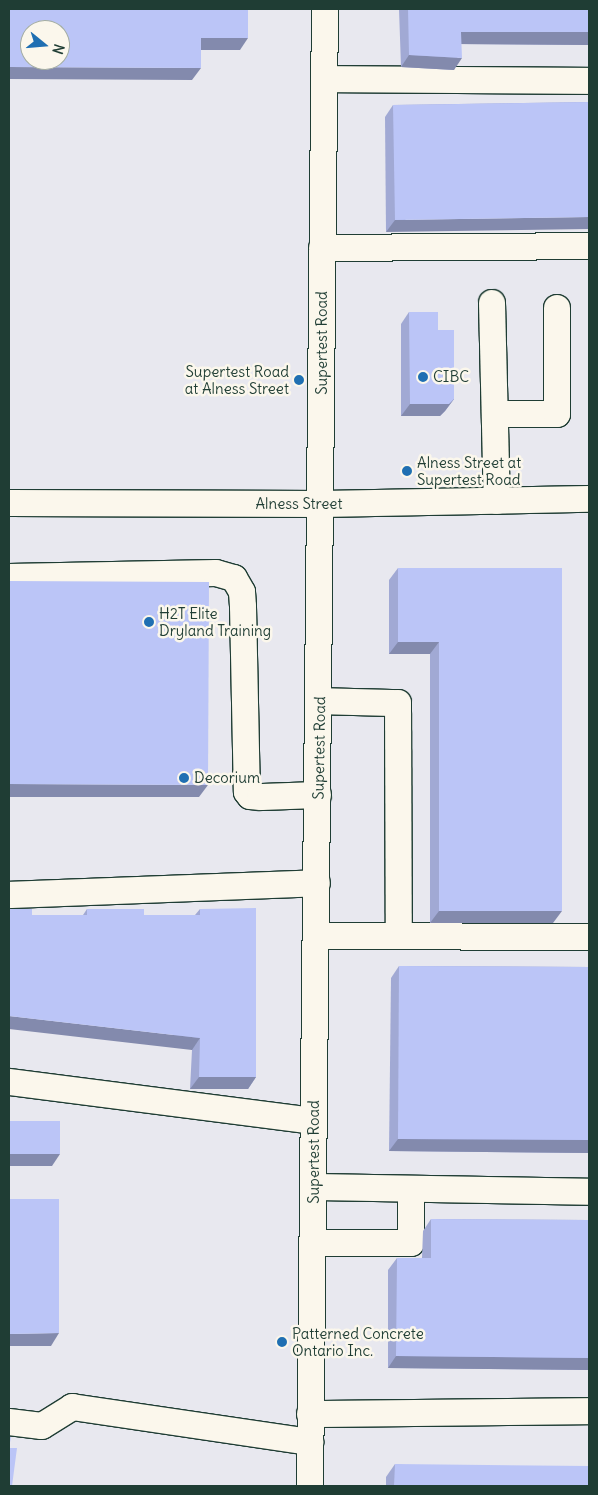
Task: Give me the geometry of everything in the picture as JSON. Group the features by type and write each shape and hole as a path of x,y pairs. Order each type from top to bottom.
{"street":[{"name":"Supertest Road","path":"310,1486 322,504 322,248 325,9"},
{"path":"325,79 589,81"},
{"path":"322,248 589,246"},
{"path":"492,303 497,501"},
{"path":"496,414 557,414 557,308"},
{"name":"Alness Street","path":"9,502 322,504 589,499"},
{"path":"9,578 216,573 234,578 242,592 243,607 247,792 250,796 261,797 318,795"},
{"path":"319,701 398,703 399,936"},
{"path":"9,894 317,883"},
{"path":"317,936 589,937"},
{"path":"9,1082 314,1121"},
{"path":"315,1187 589,1192"},
{"path":"314,1243 411,1244 410,1189"},
{"path":"9,1422 42,1426 72,1407 310,1442"},
{"path":"310,1414 589,1411"}],"building":[{"path":"9,9 248,9 248,38 201,38 201,68 70,67 70,20 20,20 20,67 9,67"},
{"path":"408,9 589,9 589,32 461,32 462,58 409,55"},
{"path":"589,102 589,217 395,220 393,105"},
{"name":"CIBC","path":"409,312 438,312 438,330 454,330 454,399 449,404 410,404"},
{"path":"398,568 562,568 562,911 439,911 439,642 398,642"},
{"path":"9,581 209,582 208,785 9,784"},
{"path":"256,908 256,1077 199,1077 200,1038 9,1016 9,909 32,909 32,915 87,915 87,909 144,909 144,915 200,915 200,909"},
{"path":"399,966 589,967 589,1140 398,1139"},
{"path":"9,1121 60,1121 60,1154 9,1154"},
{"path":"9,1199 59,1199 59,1333 9,1334"},
{"path":"431,1219 589,1220 589,1358 396,1356 397,1258 431,1258"},
{"path":"9,1448 17,1448 12,1486 9,1486"},
{"path":"395,1464 589,1466 589,1486 394,1486"}],"place":[{"name":"CIBC","path":"423,377"},
{"name":"Supertest Road at Alness Street","path":"299,380"},
{"name":"Alness Street at Supertest Road","path":"407,471"},
{"name":"H2T Elite Dryland Training","path":"149,622"},
{"name":"Decorium","path":"184,778"},
{"name":"Patterned Concrete Ontario Inc.","path":"282,1342"}]}
